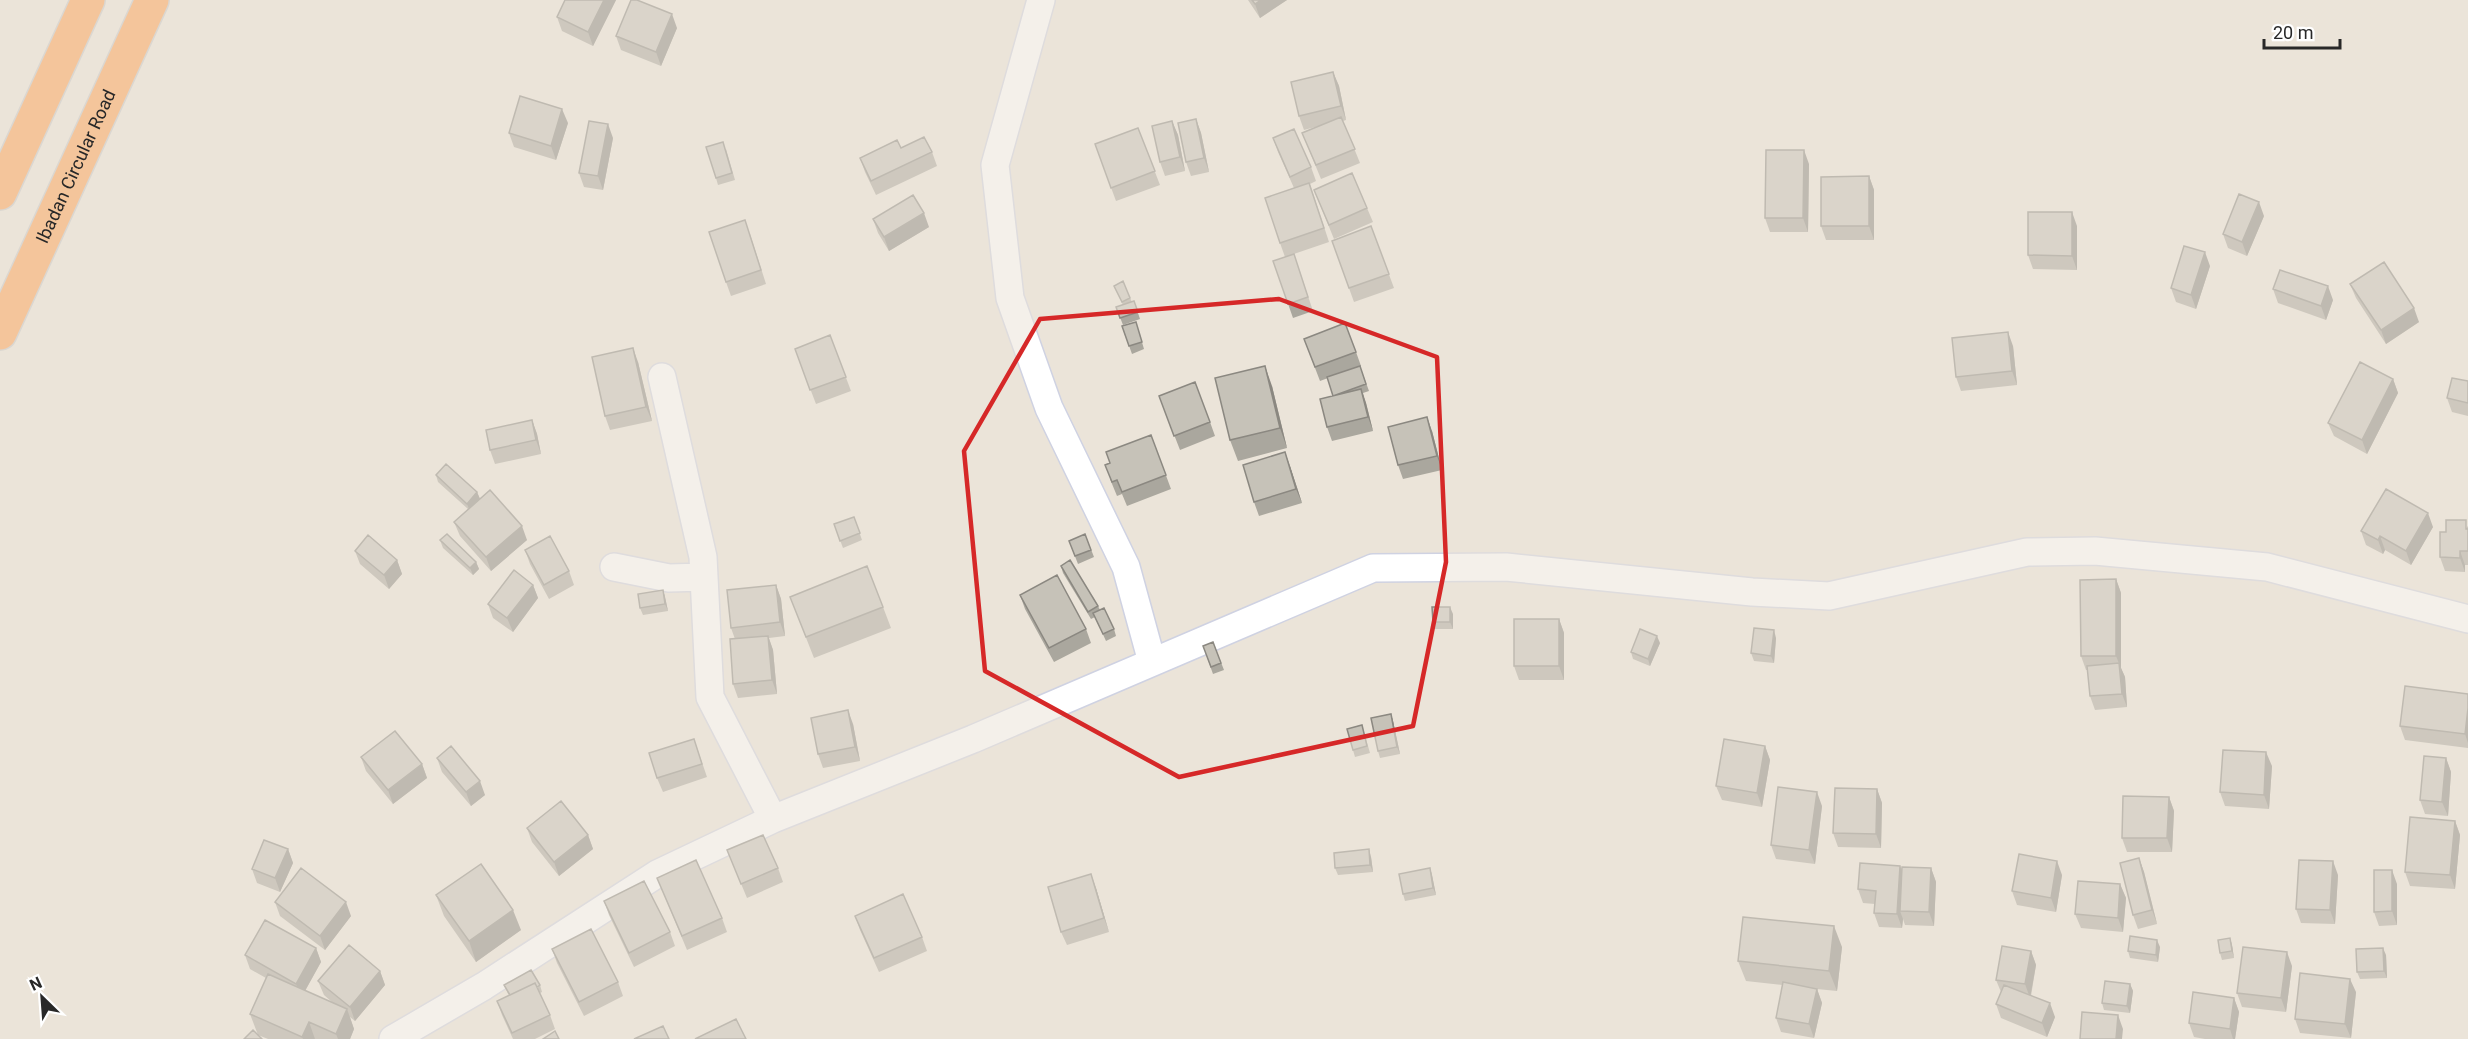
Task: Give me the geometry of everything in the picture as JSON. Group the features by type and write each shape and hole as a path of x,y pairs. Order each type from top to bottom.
{"highway":[{"path":"0,193 88,0"},
{"name":"Ibadan Circular Road","path":"0,333 152,0"}],"street":[{"path":"1041,0 995,165 1010,298 1049,408 1126,567 1152,662"},
{"path":"662,376 703,557 710,697 773,819"},
{"path":"393,1039 484,986 657,874 773,819 973,739 1373,568 1506,567 1740,591 1829,596 2027,552 2095,551 2266,567 2468,619"},
{"path":"614,567 669,578 704,577"}],"highlighted area":[{"path":"1279,299 1437,357 1446,562 1413,726 1179,777 985,671 964,451 1040,319"}],"building":[{"path":"565,0 604,0 588,32 557,17"},
{"path":"631,0 637,0 672,14 656,52 616,36"},
{"path":"1333,72 1341,106 1299,116 1291,82"},
{"path":"520,96 562,109 551,146 509,133"},
{"path":"1341,117 1355,149 1316,165 1302,133"},
{"path":"1196,119 1204,158 1186,162 1178,123"},
{"path":"589,121 608,124 598,176 579,173"},
{"path":"1172,121 1180,157 1160,162 1152,126"},
{"path":"1138,128 1155,171 1111,188 1095,144"},
{"path":"1294,129 1311,167 1290,177 1273,138"},
{"path":"924,137 932,152 871,181 860,158 897,140 901,148"},
{"path":"723,142 732,173 716,178 706,147"},
{"path":"1766,150 1804,150 1803,218 1765,218"},
{"path":"1352,173 1367,208 1329,225 1314,190"},
{"path":"1869,176 1869,226 1821,226 1821,177"},
{"path":"1309,183 1324,228 1280,243 1265,198"},
{"path":"2239,194 2259,202 2242,242 2223,234"},
{"path":"913,195 924,213 884,237 873,219"},
{"path":"2028,212 2072,212 2072,256 2028,255"},
{"path":"745,220 761,270 726,282 709,232"},
{"path":"1371,226 1389,274 1349,288 1332,241"},
{"path":"2184,246 2205,252 2191,295 2171,288"},
{"path":"1294,254 1308,297 1288,304 1273,261"},
{"path":"2384,262 2414,308 2381,330 2350,284"},
{"path":"2280,270 2328,286 2321,306 2273,289"},
{"path":"1123,281 1130,298 1122,302 1114,286"},
{"path":"1134,301 1138,312 1120,318 1116,307"},
{"path":"1136,322 1142,342 1129,346 1122,326"},
{"path":"1345,323 1356,352 1315,367 1304,339"},
{"path":"2008,332 2012,371 1956,377 1952,338"},
{"path":"830,335 846,377 810,390 795,349"},
{"path":"633,348 646,407 605,416 592,357"},
{"path":"2360,362 2393,379 2362,440 2328,423"},
{"path":"1265,366 1280,428 1230,440 1215,378"},
{"path":"1360,366 1366,384 1333,396 1327,377"},
{"path":"2452,378 2468,381 2468,403 2447,398"},
{"path":"1195,382 1210,422 1174,436 1159,396"},
{"path":"1361,389 1368,417 1327,427 1320,399"},
{"path":"1427,417 1437,456 1398,465 1388,427"},
{"path":"532,420 536,440 490,450 486,430"},
{"path":"1151,435 1166,475 1122,492 1117,480 1112,482 1105,465 1110,463 1106,452"},
{"path":"1285,452 1296,489 1254,502 1243,465"},
{"path":"446,464 477,492 467,504 436,475"},
{"path":"2386,489 2428,513 2406,551 2380,536 2378,540 2361,531"},
{"path":"490,490 522,526 486,557 454,522"},
{"path":"854,517 860,533 840,541 834,524"},
{"path":"2446,520 2466,520 2468,551 2460,551 2460,558 2440,557 2440,532 2446,532"},
{"path":"447,534 476,562 470,568 440,540"},
{"path":"1085,534 1091,550 1075,556 1069,541"},
{"path":"368,535 397,560 384,575 355,551"},
{"path":"550,536 569,571 544,585 525,550"},
{"path":"1070,560 1098,606 1088,612 1061,566"},
{"path":"867,566 883,607 806,637 790,597"},
{"path":"514,570 533,585 507,618 488,604"},
{"path":"1057,575 1086,629 1049,648 1020,595"},
{"path":"2116,579 2116,656 2081,656 2080,580"},
{"path":"776,585 780,622 731,628 727,590"},
{"path":"663,590 665,604 640,608 638,594"},
{"path":"1432,607 1450,607 1450,622 1433,622"},
{"path":"1104,608 1114,629 1103,634 1093,613"},
{"path":"1514,619 1559,619 1559,666 1514,666"},
{"path":"1754,628 1774,630 1771,656 1751,653"},
{"path":"1640,629 1657,636 1648,659 1631,652"},
{"path":"768,636 772,680 733,684 730,639"},
{"path":"1213,642 1221,663 1211,667 1203,646"},
{"path":"2119,663 2122,694 2090,696 2087,666"},
{"path":"2405,686 2468,694 2465,734 2400,726"},
{"path":"848,710 855,747 818,754 811,718"},
{"path":"1391,714 1397,747 1378,751 1371,718"},
{"path":"1362,725 1367,746 1353,750 1347,729"},
{"path":"395,731 422,764 388,790 361,757"},
{"path":"694,739 702,764 657,778 649,753"},
{"path":"1724,739 1765,746 1757,793 1716,786"},
{"path":"451,746 480,781 466,792 437,758"},
{"path":"2223,750 2266,752 2264,795 2220,792"},
{"path":"2424,756 2446,758 2442,802 2420,800"},
{"path":"1778,787 1817,792 1809,850 1771,845"},
{"path":"1835,788 1877,789 1876,834 1833,833"},
{"path":"2123,796 2169,797 2167,838 2122,838"},
{"path":"561,801 588,835 554,862 527,828"},
{"path":"2410,817 2455,821 2450,875 2405,872"},
{"path":"763,835 778,868 741,884 727,850"},
{"path":"264,840 288,849 275,878 252,869"},
{"path":"1369,849 1370,865 1335,868 1334,853"},
{"path":"2019,854 2057,861 2051,898 2012,891"},
{"path":"2139,858 2152,910 2133,915 2120,863"},
{"path":"696,860 722,918 682,936 657,878"},
{"path":"2299,860 2333,861 2330,910 2296,909"},
{"path":"1860,863 1900,866 1897,914 1874,913 1876,891 1858,889"},
{"path":"481,864 513,910 469,941 436,895"},
{"path":"1902,867 1931,868 1929,912 1900,911"},
{"path":"301,868 346,902 320,936 275,902"},
{"path":"1430,868 1433,888 1403,894 1399,874"},
{"path":"2374,870 2392,870 2392,911 2374,912"},
{"path":"1091,874 1104,918 1061,932 1048,887"},
{"path":"644,881 670,932 629,953 604,901"},
{"path":"2078,881 2120,884 2118,918 2075,914"},
{"path":"903,894 922,937 874,958 855,916"},
{"path":"1743,917 1834,926 1829,971 1738,961"},
{"path":"265,920 316,948 296,984 245,955"},
{"path":"591,929 618,982 579,1002 552,949"},
{"path":"2130,936 2157,940 2156,955 2128,951"},
{"path":"2230,938 2232,951 2220,953 2218,940"},
{"path":"349,945 380,971 350,1007 318,981"},
{"path":"2002,946 2031,951 2025,984 1996,980"},
{"path":"2243,947 2287,952 2281,998 2237,993"},
{"path":"2383,948 2384,971 2357,972 2356,949"},
{"path":"531,970 540,985 537,987 535,983 510,995 504,985"},
{"path":"2300,973 2350,979 2345,1024 2295,1019"},
{"path":"268,974 347,1009 336,1034 309,1022 302,1037 250,1014"},
{"path":"2105,981 2130,984 2127,1006 2102,1003"},
{"path":"1783,982 1817,989 1809,1024 1776,1018"},
{"path":"535,983 550,1015 512,1033 497,1001"},
{"path":"2004,985 2050,1003 2042,1023 1996,1004"},
{"path":"2193,992 2234,998 2230,1029 2189,1023"},
{"path":"2082,1012 2118,1015 2116,1039 2080,1039"},
{"path":"736,1019 746,1039 695,1039"},
{"path":"663,1026 669,1039 634,1039"},
{"path":"253,1030 262,1039 244,1039"},
{"path":"555,1031 559,1039 543,1039"}]}
